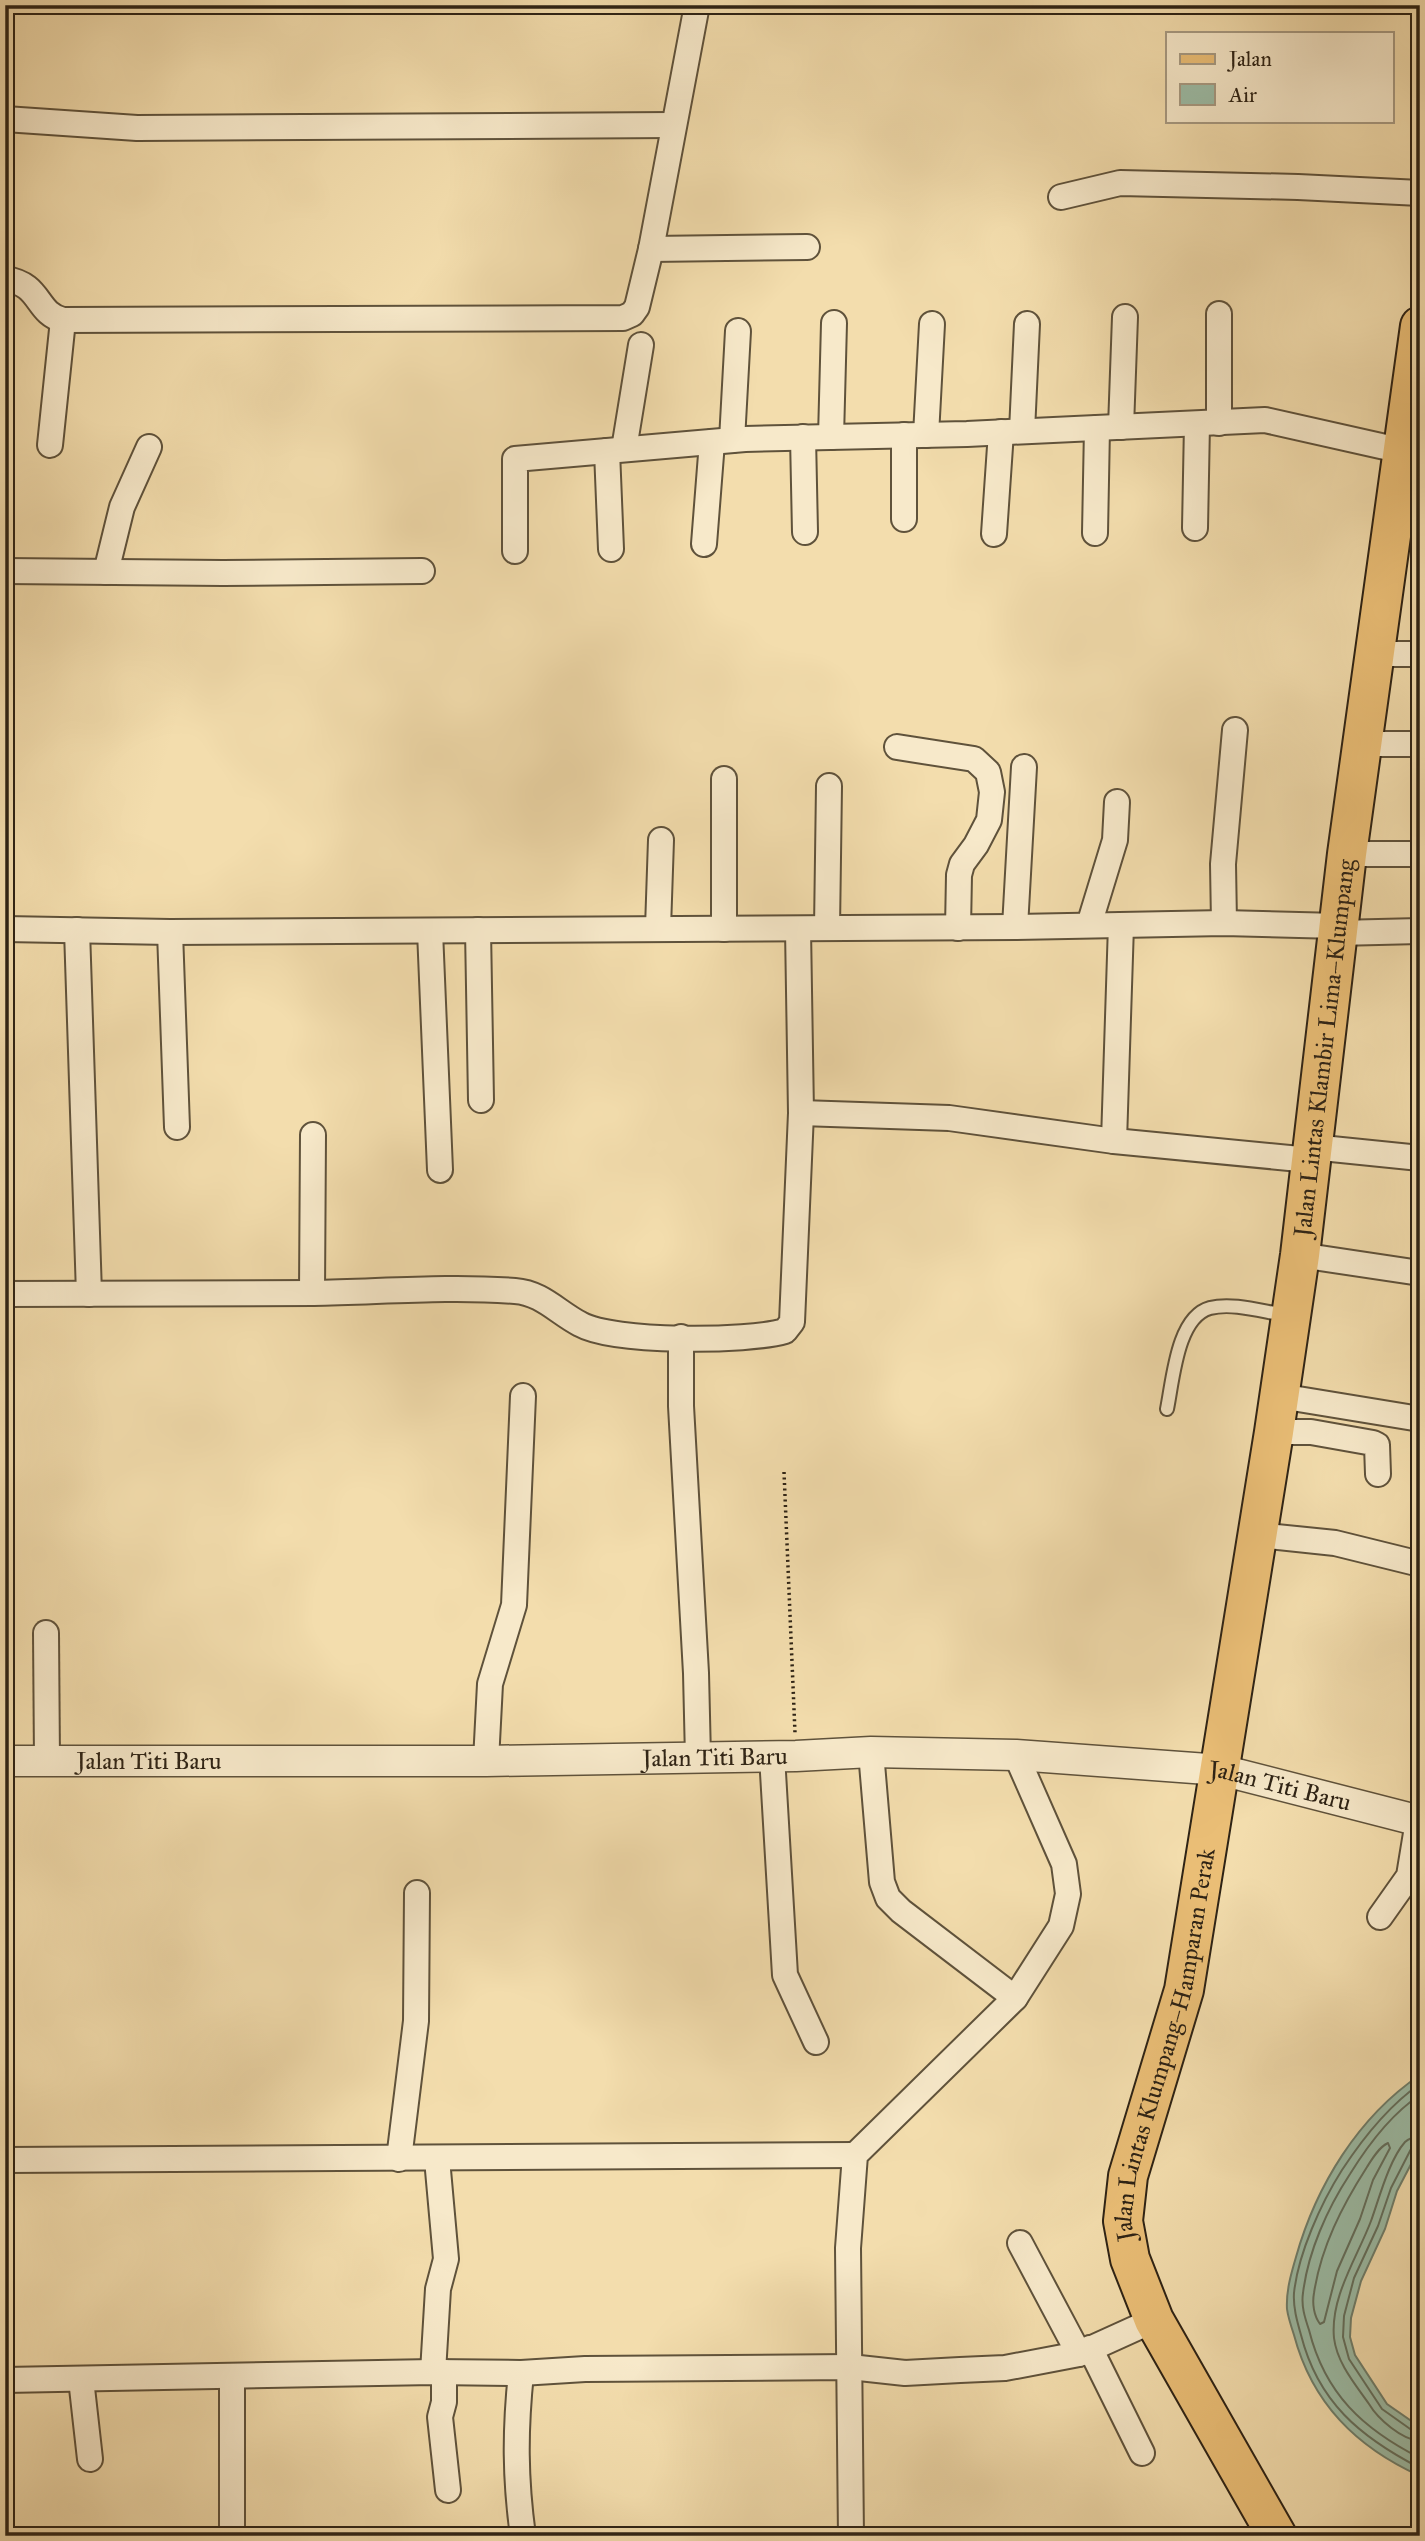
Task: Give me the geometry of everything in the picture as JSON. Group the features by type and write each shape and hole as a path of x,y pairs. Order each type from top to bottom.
{"main road":[{"name":"Jalan Lintas Klambir Lima–Klumpang","path":"1221,1770 1300,1255 1347,854 1410,433 1418,349"},
{"name":"Jalan Lintas Klumpang–Hamparan Perak","path":"1221,1770 1184,1990 1128,2176 1123,2221 1130,2259 1154,2320 1277,2536"}],"street":[{"path":"5,279 17,281 30,288 52,318 62,320 623,318 632,314 637,307 651,249 697,5"},
{"path":"5,119 137,128 673,125"},
{"path":"1061,197 1107,184 1132,183 1420,193"},
{"path":"651,249 807,247"},
{"path":"1195,528 1219,314"},
{"path":"1095,533 1125,317"},
{"path":"50,445 62,320"},
{"path":"831,437 834,323"},
{"path":"904,519 932,324"},
{"path":"994,534 1027,324"},
{"path":"704,544 738,331"},
{"path":"611,549 615,450 641,345"},
{"path":"515,551 515,459 722,441 1012,432 1265,420 1410,433"},
{"path":"803,438 805,532"},
{"path":"106,572 122,507 149,447"},
{"path":"5,570 223,573 422,570"},
{"path":"1375,654 1420,654"},
{"path":"1224,923 1223,864 1235,730"},
{"path":"1363,744 1420,744"},
{"path":"897,747 974,759 988,772 992,792 989,820 958,875 958,928"},
{"path":"1015,928 1024,767"},
{"path":"724,779 724,929"},
{"path":"827,928 829,786"},
{"path":"1089,925 1112,852 1117,828 1117,802"},
{"path":"658,928 661,840"},
{"path":"1347,854 1420,854"},
{"path":"5,929 170,932 430,931 1015,928 1224,923 1420,931"},
{"path":"1114,1141 1121,925"},
{"path":"5,1294 312,1293 477,1289 519,1291 538,1297 580,1324 604,1333 648,1338 681,1338 774,1334 785,1331 790,1326 794,1303 801,1113 798,929"},
{"path":"77,930 89,1294"},
{"path":"478,930 481,1100"},
{"path":"430,931 440,1170"},
{"path":"170,932 177,1127"},
{"path":"801,1113 949,1118 1114,1141 1420,1158"},
{"path":"312,1293 313,1135"},
{"path":"1300,1255 1420,1273"},
{"path":"681,1338 681,1406 696,1673 698,1758"},
{"path":"486,1761 490,1684 514,1605 523,1396"},
{"path":"1378,1474 1378,1450 1373,1443 1311,1432 1277,1417 1292,1398 1420,1419"},
{"path":"1258,1535 1335,1544 1420,1564"},
{"path":"46,1633 47,1761"},
{"path":"871,1752 882,1882 888,1898 1015,1998"},
{"name":"Jalan Titi Baru","path":"5,1761 486,1761 871,1752 1016,1755 1221,1770 1419,1821"},
{"path":"851,2536 848,2248 855,2155 1015,1998 1061,1926 1068,1894 1064,1864 1016,1755"},
{"path":"784,1756 785,1975 816,2042"},
{"path":"1380,1917 1409,1877 1419,1821"},
{"path":"399,2159 416,2021 417,1893"},
{"path":"5,2160 855,2155"},
{"path":"437,2159 446,2259 438,2289 438,2372 444,2402 440,2417 448,2490"},
{"path":"1020,2243 1085,2351 1142,2454"},
{"path":"5,2380 438,2372 520,2373 585,2369 850,2367 905,2373 1005,2368 1085,2351 1154,2320"},
{"path":"520,2373 515,2424 516,2471 523,2536"},
{"path":"232,2376 232,2536"},
{"path":"81,2379 90,2459"}],"lane":[{"path":"1167,1409 1183,1334 1192,1320 1202,1312 1212,1307 1231,1307 1291,1316"}],"path":[{"path":"784,1472 784,1756"}],"water":[{"path":"1420,2075 1420,2147 1397,2191 1385,2229 1361,2281 1351,2318 1350,2337 1355,2355 1387,2404 1420,2427 1420,2476 1357,2437 1325,2402 1302,2359 1289,2318 1287,2302 1291,2276 1305,2231 1315,2205 1342,2155 1377,2111"}]}
